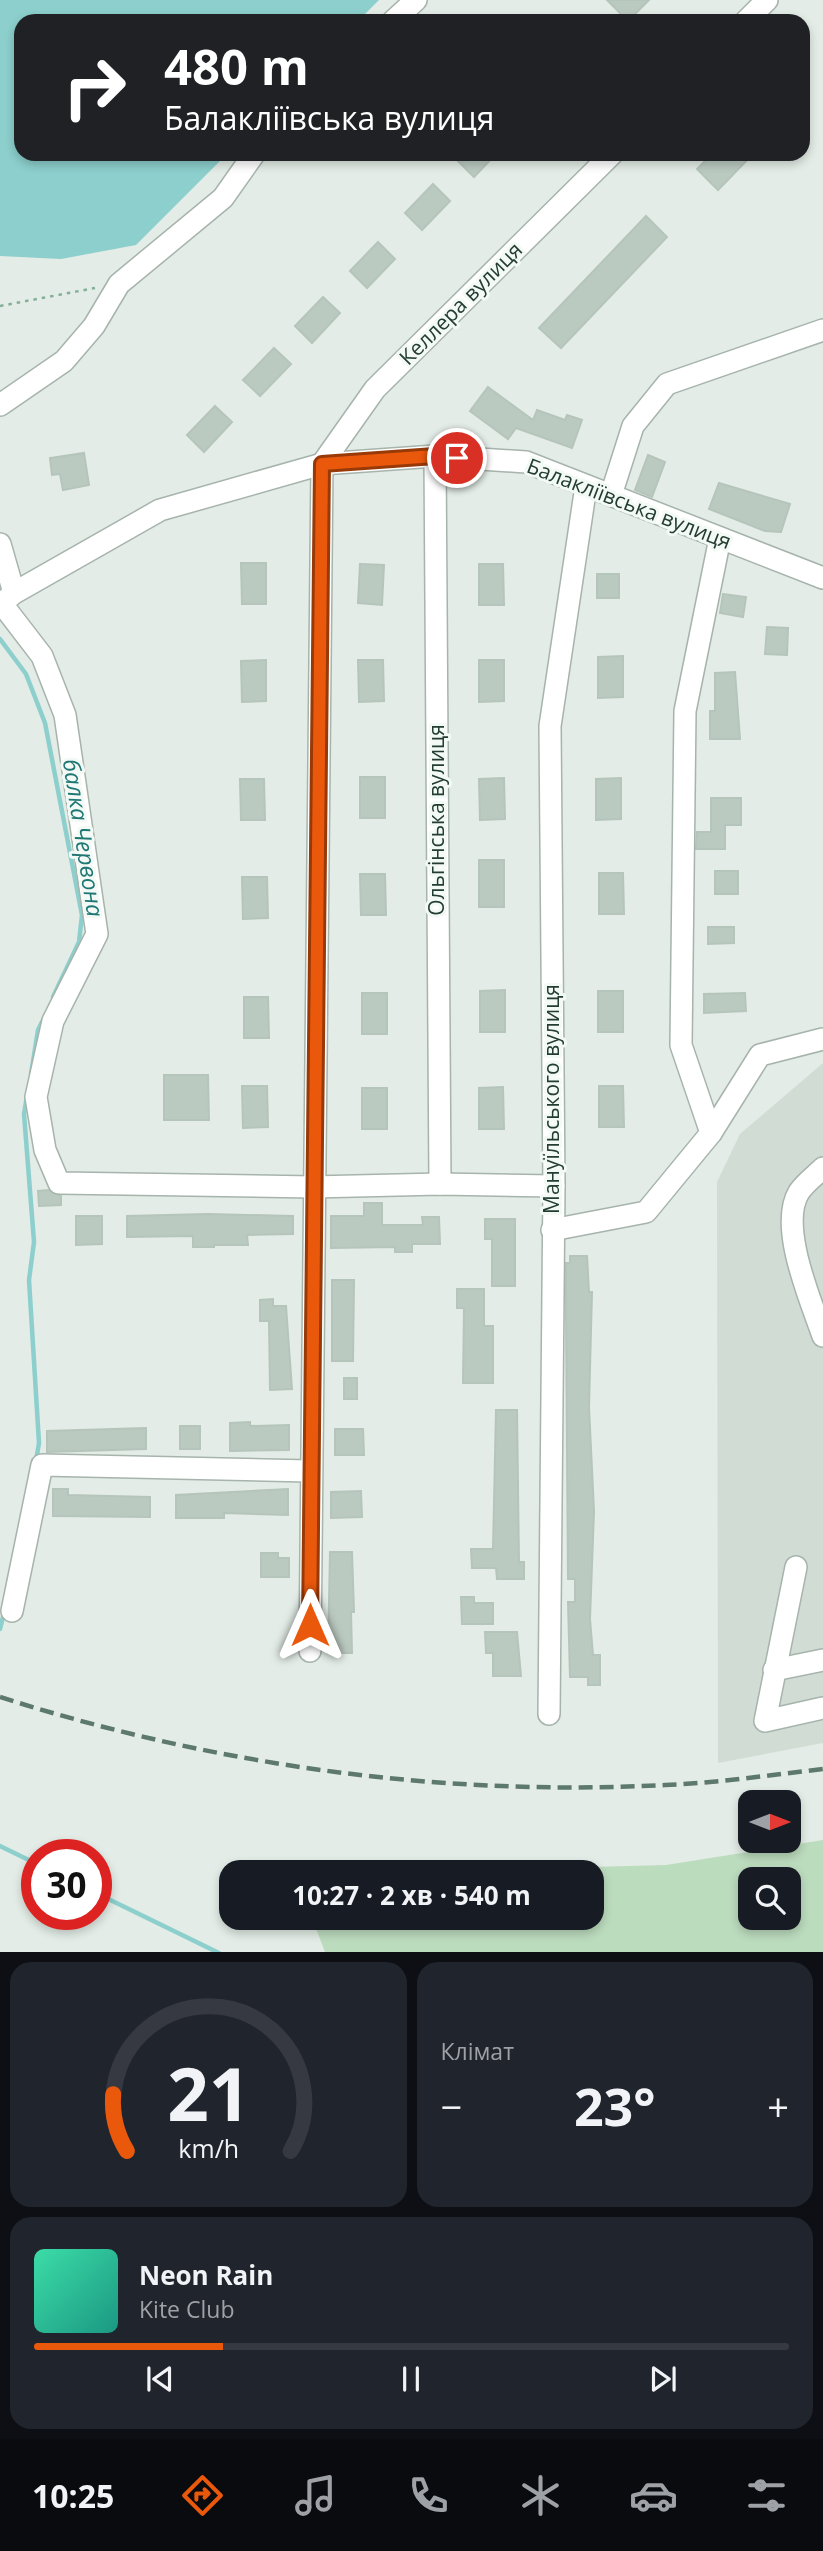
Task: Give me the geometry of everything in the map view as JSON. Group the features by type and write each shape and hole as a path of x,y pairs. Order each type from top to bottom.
{"street":[{"path":"401,14 416,0"},
{"path":"753,14 767,0"},
{"path":"0,405 64,361 94,326 119,284 223,198 249,161"},
{"name":"Келлера вулиця","path":"322,464 375,388 605,161"},
{"path":"611,495 632,426 667,384 823,330"},
{"name":"Балакліївська вулиця","path":"5,601 160,510 322,464 435,456 526,462 823,578"},
{"name":"Ольгінська вулиця","path":"435,456 440,1184"},
{"path":"310,1651 322,464"},
{"name":"Мануїльського вулиця","path":"549,1714 554,1186 550,726 586,486"},
{"path":"711,1133 681,1045 685,710 720,538"},
{"path":"0,544 5,601 42,656 65,715 97,934 53,1021 36,1097 45,1150 59,1183 313,1188 440,1184 554,1186"},
{"path":"552,1230 646,1212 711,1133 761,1055 823,1039"},
{"path":"823,1168 799,1192 792,1226 797,1263 823,1336"},
{"path":"12,1611 42,1465 310,1471"},
{"path":"796,1567 765,1721 823,1708"},
{"path":"774,1671 823,1660"}],"path":[{"path":"0,306 119,284"}],"shaded area":[{"path":"823,1063 823,1743 718,1763 717,1182 740,1134"}],"green space":[{"path":"823,1840 823,1952 325,1952 317,1930 604,1930 604,1867 666,1865 741,1853 802,1853 802,1843"}],"water":[{"path":"0,0 379,0 365,14 14,14 14,161 220,161 136,245 61,259 0,256"}],"building":[{"path":"607,0 649,0 635,14 621,14"},
{"path":"458,161 489,161 474,177"},
{"path":"705,161 746,161 718,190 697,169"},
{"path":"433,184 450,201 422,230 405,213"},
{"path":"646,216 667,237 561,348 539,328"},
{"path":"378,242 395,259 367,288 350,271"},
{"path":"323,297 340,313 312,343 295,326"},
{"path":"274,348 291,364 260,396 243,380"},
{"path":"488,387 533,420 537,410 565,420 567,415 582,420 572,448 516,428 508,439 470,411"},
{"path":"215,406 232,422 204,452 187,435"},
{"path":"84,453 89,485 63,490 60,474 52,475 50,458"},
{"path":"648,455 665,462 652,497 635,490"},
{"path":"719,483 790,504 781,532 765,531 709,509"},
{"path":"241,563 266,563 266,604 242,604"},
{"path":"360,564 384,565 382,605 358,603"},
{"path":"479,564 503,564 504,605 479,605"},
{"path":"597,574 619,574 619,598 597,598"},
{"path":"723,594 746,597 743,617 720,613"},
{"path":"767,627 788,628 787,655 765,654"},
{"path":"623,656 623,697 598,698 598,657"},
{"path":"266,660 266,701 242,702 241,661"},
{"path":"358,660 383,660 384,701 359,702"},
{"path":"479,660 504,660 504,701 479,702"},
{"path":"735,672 740,739 710,739 710,711 715,711 715,673"},
{"path":"360,777 385,777 385,818 360,818"},
{"path":"504,778 505,819 480,820 479,779"},
{"path":"621,778 621,819 596,820 596,779"},
{"path":"240,779 264,779 265,820 241,820"},
{"path":"711,798 741,798 741,825 725,825 725,849 696,849 697,832 711,832"},
{"path":"479,860 504,860 504,907 479,907"},
{"path":"715,871 738,871 738,894 715,894"},
{"path":"599,873 623,873 624,914 599,914"},
{"path":"360,874 385,874 386,915 361,915"},
{"path":"242,877 267,877 268,918 243,919"},
{"path":"708,927 734,927 734,943 708,944"},
{"path":"505,990 505,1032 480,1032 480,991"},
{"path":"598,991 623,991 623,1032 598,1032"},
{"path":"362,993 387,993 387,1034 362,1034"},
{"path":"745,993 746,1011 704,1013 704,994"},
{"path":"244,997 268,997 269,1038 244,1038"},
{"path":"164,1075 208,1075 209,1120 164,1120"},
{"path":"242,1086 267,1086 268,1127 243,1128"},
{"path":"599,1086 623,1086 624,1127 599,1127"},
{"path":"503,1087 504,1129 479,1129 479,1088"},
{"path":"362,1088 387,1088 387,1129 362,1129"},
{"path":"49,1190 61,1196 61,1205 39,1206 38,1191"},
{"path":"364,1203 382,1203 382,1225 423,1225 422,1217 439,1217 440,1244 412,1244 412,1252 395,1252 395,1247 331,1248 331,1216 364,1216"},
{"path":"76,1216 102,1216 102,1244 76,1245"},
{"path":"127,1216 293,1216 293,1234 247,1235 248,1245 214,1247 193,1247 193,1236 127,1237"},
{"path":"485,1219 515,1219 515,1286 492,1286 492,1239 485,1239"},
{"path":"570,1256 587,1256 589,1292 592,1292 589,1407 594,1511 590,1619 593,1655 600,1655 600,1685 588,1685 588,1677 570,1677 568,1602 575,1602 575,1579 568,1579 566,1263 570,1263"},
{"path":"332,1280 354,1280 353,1361 332,1361"},
{"path":"457,1289 484,1289 484,1326 493,1326 493,1383 463,1383 464,1308 457,1308"},
{"path":"273,1299 273,1306 286,1306 292,1389 270,1390 269,1321 260,1321 260,1300"},
{"path":"344,1378 357,1378 357,1399 344,1399"},
{"path":"496,1410 517,1410 519,1562 524,1562 524,1579 497,1579 496,1568 472,1568 471,1549 493,1549"},
{"path":"250,1422 250,1426 289,1425 289,1450 230,1451 230,1423"},
{"path":"180,1426 200,1426 200,1449 180,1449"},
{"path":"146,1428 146,1449 47,1452 47,1431"},
{"path":"335,1429 363,1429 364,1455 335,1455"},
{"path":"53,1489 68,1489 68,1495 150,1497 150,1517 53,1516"},
{"path":"288,1489 288,1515 224,1513 224,1518 176,1518 176,1495"},
{"path":"361,1491 362,1517 331,1518 331,1492"},
{"path":"330,1552 352,1552 352,1653 328,1653"},
{"path":"261,1553 278,1553 278,1558 289,1558 289,1577 261,1577"},
{"path":"461,1597 474,1597 474,1603 493,1603 493,1624 462,1624"},
{"path":"485,1632 517,1632 521,1676 493,1676 493,1653 486,1653"}],"waterway":[{"name":"балка Червона","path":"0,639 26,674 45,723 82,915 79,942 53,997"},
{"name":"балка Червона","path":"31,1074 38,1030 44,1018"},
{"name":"балка Червона","path":"27,1096 24,1114 34,1242 29,1280 39,1443 36,1461"},
{"name":"балка Червона","path":"0,1629 4,1613"},
{"name":"балка Червона","path":"0,1846 21,1856"},
{"name":"балка Червона","path":"112,1901 217,1952"}],"railway":[{"path":"0,1697 81,1721 245,1758 412,1780 497,1786 665,1785 823,1769"}],"route":[{"path":"310,1625 322,464 435,456 457,458"}]}
